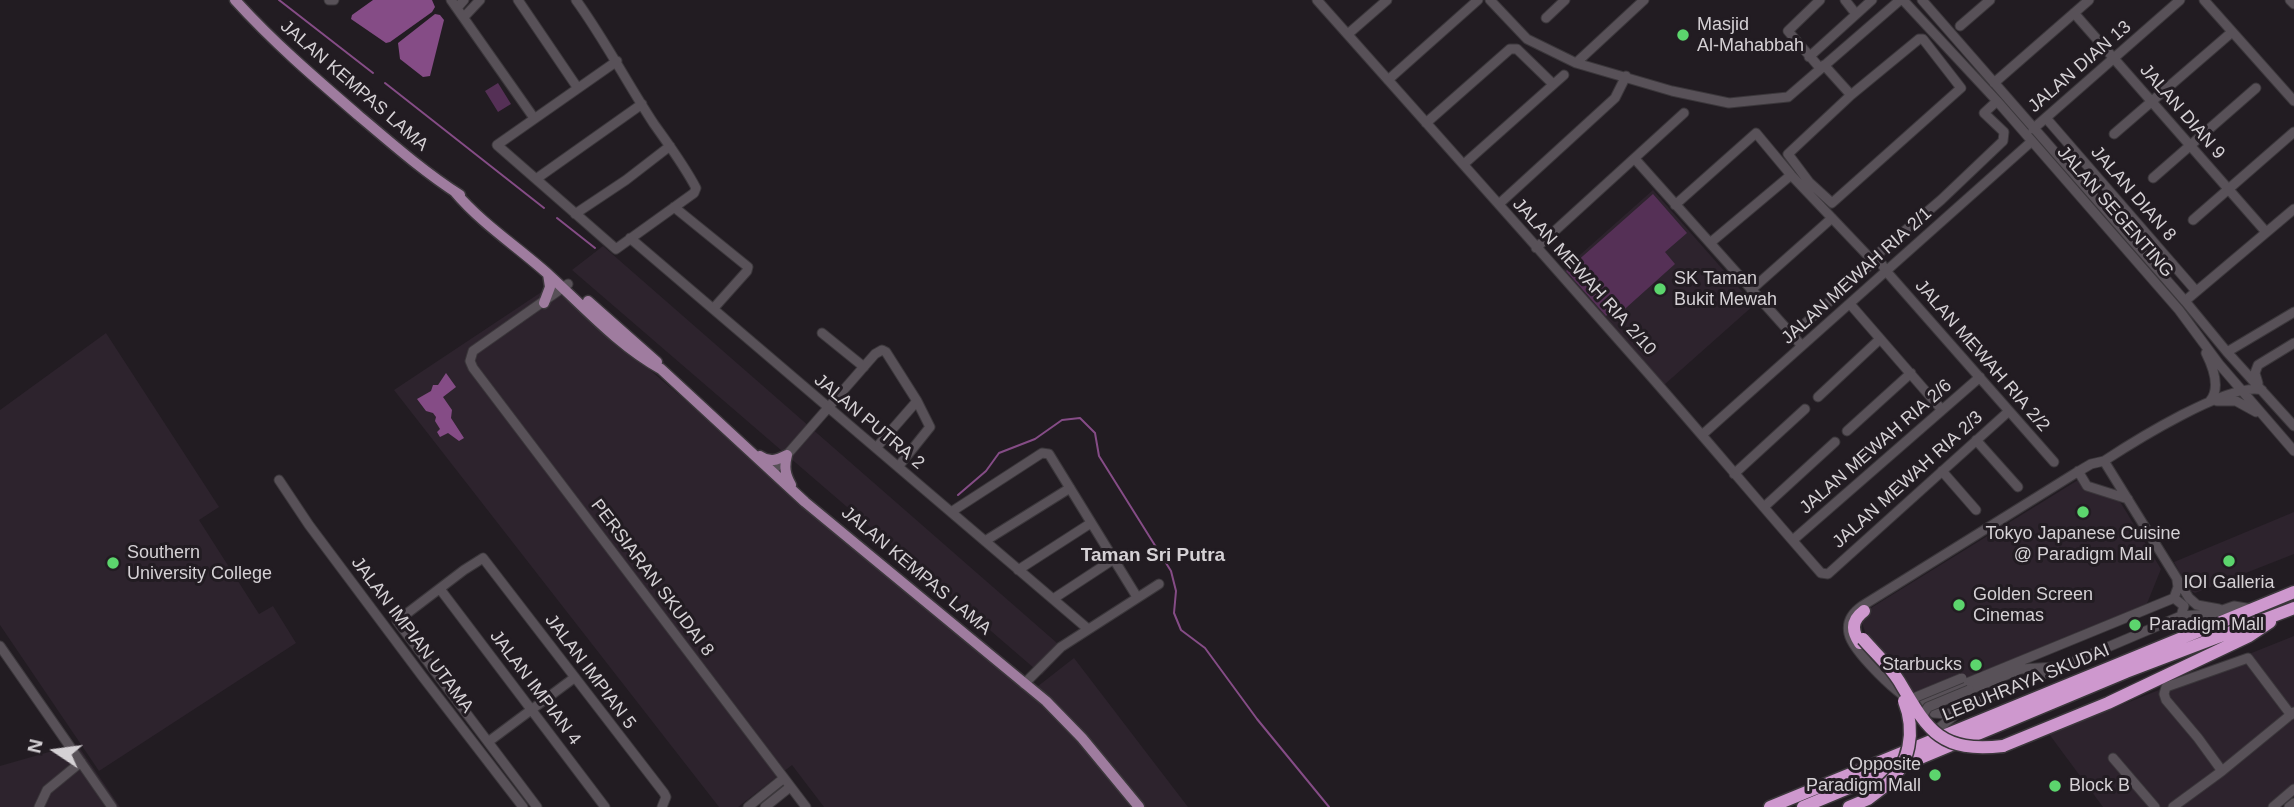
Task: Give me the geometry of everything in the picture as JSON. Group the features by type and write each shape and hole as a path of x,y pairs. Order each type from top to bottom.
{"highway":[{"name":"LEBUHRAYA SKUDAI","path":"1770,807 2294,592"},
{"name":"LEBUHRAYA SKUDAI","path":"1802,807 2126,672 2289,610"},
{"path":"1862,641 1896,677 1923,723 1940,737 1963,746 2003,746 2108,703 2249,636 2289,610"},
{"path":"1849,807 1868,799 1893,779 1905,760 1910,736 1908,712 1897,685 1853,630 1856,617 1864,611 1860,620"}],"main road":[{"name":"JALAN KEMPAS LAMA","path":"235,0 262,30 314,78 655,358 661,369 805,502 1046,702 1082,738 1139,807"},
{"name":"JALAN KEMPAS LAMA","path":"456,192 483,220 566,287"},
{"path":"544,303 550,288 548,274"},
{"path":"730,433 765,459 776,461 787,455"},
{"path":"787,455 785,475 805,502"}],"street":[{"path":"464,0 454,4 534,118"},
{"path":"464,17 481,0"},
{"path":"518,0 577,88"},
{"path":"576,0 617,61 696,188 694,193 615,249 496,145 617,61"},
{"name":"JALAN MEWAH RIA 2/10","path":"1317,0 1821,573 1828,573"},
{"path":"1348,34 1387,0"},
{"path":"1388,80 1478,0"},
{"path":"1490,0 1527,39 1576,63 1672,91 1729,103 1788,97 1901,0"},
{"path":"1546,18 1565,0"},
{"path":"1576,63 1643,0"},
{"path":"1820,0 1788,31 1809,57 1851,95"},
{"path":"1845,0 1856,14"},
{"path":"1809,57 1872,0"},
{"name":"JALAN SEGENTING","path":"1901,0 2032,141 2193,328 2241,390 2294,451"},
{"name":"JALAN SEGENTING","path":"1922,0 2294,426"},
{"path":"1960,26 1990,0"},
{"path":"1994,83 2090,0"},
{"name":"JALAN DIAN 13","path":"2033,129 2180,0"},
{"path":"2204,0 2290,90 2294,102"},
{"path":"2290,0 2294,4"},
{"name":"JALAN DIAN 9","path":"2074,13 2266,232"},
{"path":"2114,134 2232,32"},
{"path":"1919,39 1923,39 1961,88 1835,203 1830,202 1809,182 1787,155 1851,95 1919,39"},
{"path":"1426,123 1510,49 1517,49 1553,84"},
{"path":"1464,164 1564,75"},
{"path":"1499,204 1615,99 1626,76"},
{"path":"2153,178 2256,88"},
{"path":"1886,271 1878,258 1880,252 1941,200 2003,141 2004,132 1984,113 1997,101"},
{"path":"536,179 642,104"},
{"path":"1536,248 1684,113"},
{"name":"JALAN DIAN 8","path":"2046,118 2196,291"},
{"path":"2193,220 2294,132"},
{"path":"1675,205 1756,133 1791,175 1870,258 1871,262 1792,335"},
{"name":"JALAN MEWAH RIA 2/1","path":"1702,435 2032,141"},
{"path":"576,214 626,180 668,142"},
{"path":"1634,159 1802,346"},
{"path":"1710,243 1791,175"},
{"path":"674,207 748,267 713,309"},
{"path":"2210,401 2216,388 2214,378 2208,357 2186,313 2185,301 2294,209"},
{"path":"1751,289 1832,218"},
{"name":"JALAN PUTRA 2","path":"630,239 1088,629"},
{"name":"JALAN MEWAH RIA 2/2","path":"1886,271 2054,462"},
{"path":"544,303 566,287"},
{"name":"PERSIARAN SKUDAI 8","path":"544,303 473,351 470,361 473,368 806,807"},
{"path":"1850,304 1942,410"},
{"path":"2227,352 2294,312"},
{"path":"822,333 864,367"},
{"path":"1818,397 1881,339"},
{"path":"2175,598 1928,699 1914,702 1897,692 1857,648 1848,632 1854,612 2078,471 2104,461 2189,410 2250,387 2260,388 2255,373 2258,365 2294,343"},
{"path":"772,472 875,354 882,351 886,352 917,401 929,429 898,467"},
{"path":"2241,390 2246,379 2242,369"},
{"path":"1847,431 1911,373"},
{"name":"JALAN MEWAH RIA 2/6","path":"1793,540 1980,377"},
{"path":"876,448 917,401"},
{"path":"2210,401 2236,401 2264,416"},
{"path":"1734,474 1805,409"},
{"name":"JALAN MEWAH RIA 2/3","path":"1828,573 2009,411"},
{"path":"1976,440 2018,487"},
{"path":"1764,507 1835,442"},
{"path":"951,512 1046,454 1137,597"},
{"path":"2104,461 2189,598 2197,605 2221,610"},
{"path":"1942,471 1976,510"},
{"path":"2078,471 2087,486 2126,496"},
{"name":"JALAN IMPIAN UTAMA","path":"279,480 309,525 523,807"},
{"path":"985,541 1070,488"},
{"path":"1018,570 1091,523"},
{"name":"JALAN IMPIAN 5","path":"440,589 483,558 664,793 666,797 662,807"},
{"path":"1053,599 1114,559"},
{"path":"2175,598 2178,580"},
{"path":"1024,684 1061,647 1159,584"},
{"path":"440,589 397,621 537,807"},
{"name":"JALAN IMPIAN 4","path":"440,589 605,807"},
{"path":"2175,598 2185,606 2181,616"},
{"path":"1934,713 1947,714 1962,709 2181,616 2211,614 2234,606 2252,609"},
{"path":"0,646 112,807"},
{"path":"2173,807 2222,771 2292,714 2248,658 2166,687 2164,694 2222,771"},
{"path":"1923,723 1928,707 1969,690 2021,669 2062,666"},
{"path":"1912,704 1916,697 1962,678 1982,677"},
{"path":"488,742 574,678"},
{"path":"1928,699 1934,713 1935,731"},
{"path":"1921,744 1962,709"},
{"path":"2113,758 2155,807"},
{"path":"39,807 47,790 81,762"},
{"path":"748,807 787,783"},
{"path":"765,807 787,783"},
{"path":"2273,807 2294,789"},
{"path":"2289,807 2294,803"}],"shaded area":[{"path":"373,0 432,0 435,7 432,12 386,43 351,19 352,15"},
{"path":"435,14 444,20 430,76 423,77 400,59 398,43"},
{"path":"498,83 511,104 498,112 485,91"},
{"name":"SK Taman Bukit Mewah","path":"1653,190 1754,305 1664,385 1563,270"},
{"path":"1653,194 1687,233 1665,252 1675,264 1617,316 1612,310 1606,316 1566,271"},
{"path":"603,246 1065,650 1042,675 572,270"},
{"path":"549,287 567,299 1046,709 1133,807 824,807 792,765 738,807 719,807 394,390"},
{"name":"Southern University College","path":"106,333 219,507 199,520 259,614 273,606 296,643 99,771 0,625 0,410"},
{"path":"446,373 456,387 443,397 452,410 451,418 464,438 459,441 448,433 440,437 436,417 426,411 417,399 431,391 433,385 438,385"},
{"path":"2078,480 2119,500 2161,569 2146,606 1918,700 1867,637 1862,623 1866,611"},
{"path":"2294,512 2294,554 2195,593 2189,590 2174,562"},
{"path":"2294,636 2294,795 2279,807 2103,807 2049,734"},
{"path":"1074,658 1188,807 1143,807 1033,690"},
{"path":"77,744 120,807 0,807 0,766"}],"waterway":[{"path":"279,0 373,73"},
{"path":"385,83 544,208"},
{"path":"557,218 595,248"},
{"path":"958,495 986,471 999,453 1035,439 1062,420 1080,418 1095,433 1099,456 1171,571 1176,591 1174,613 1181,630 1205,648 1257,719 1329,807"}],"place":[{"name":"Masjid Al-Mahabbah","path":"1683,35"},
{"name":"SK Taman Bukit Mewah","path":"1660,289"},
{"name":"Tokyo Japanese Cuisine @ Paradigm Mall","path":"2083,512"},
{"name":"IOI Galleria","path":"2229,561"},
{"name":"Southern University College","path":"113,563"},
{"name":"Golden Screen Cinemas","path":"1959,605"},
{"name":"Paradigm Mall","path":"2135,625"},
{"name":"Starbucks","path":"1976,665"},
{"name":"Opposite Paradigm Mall","path":"1935,775"},
{"name":"Block B","path":"2055,786"}],"district":[{"name":"Taman Sri Putra","path":"1153,556"}]}
